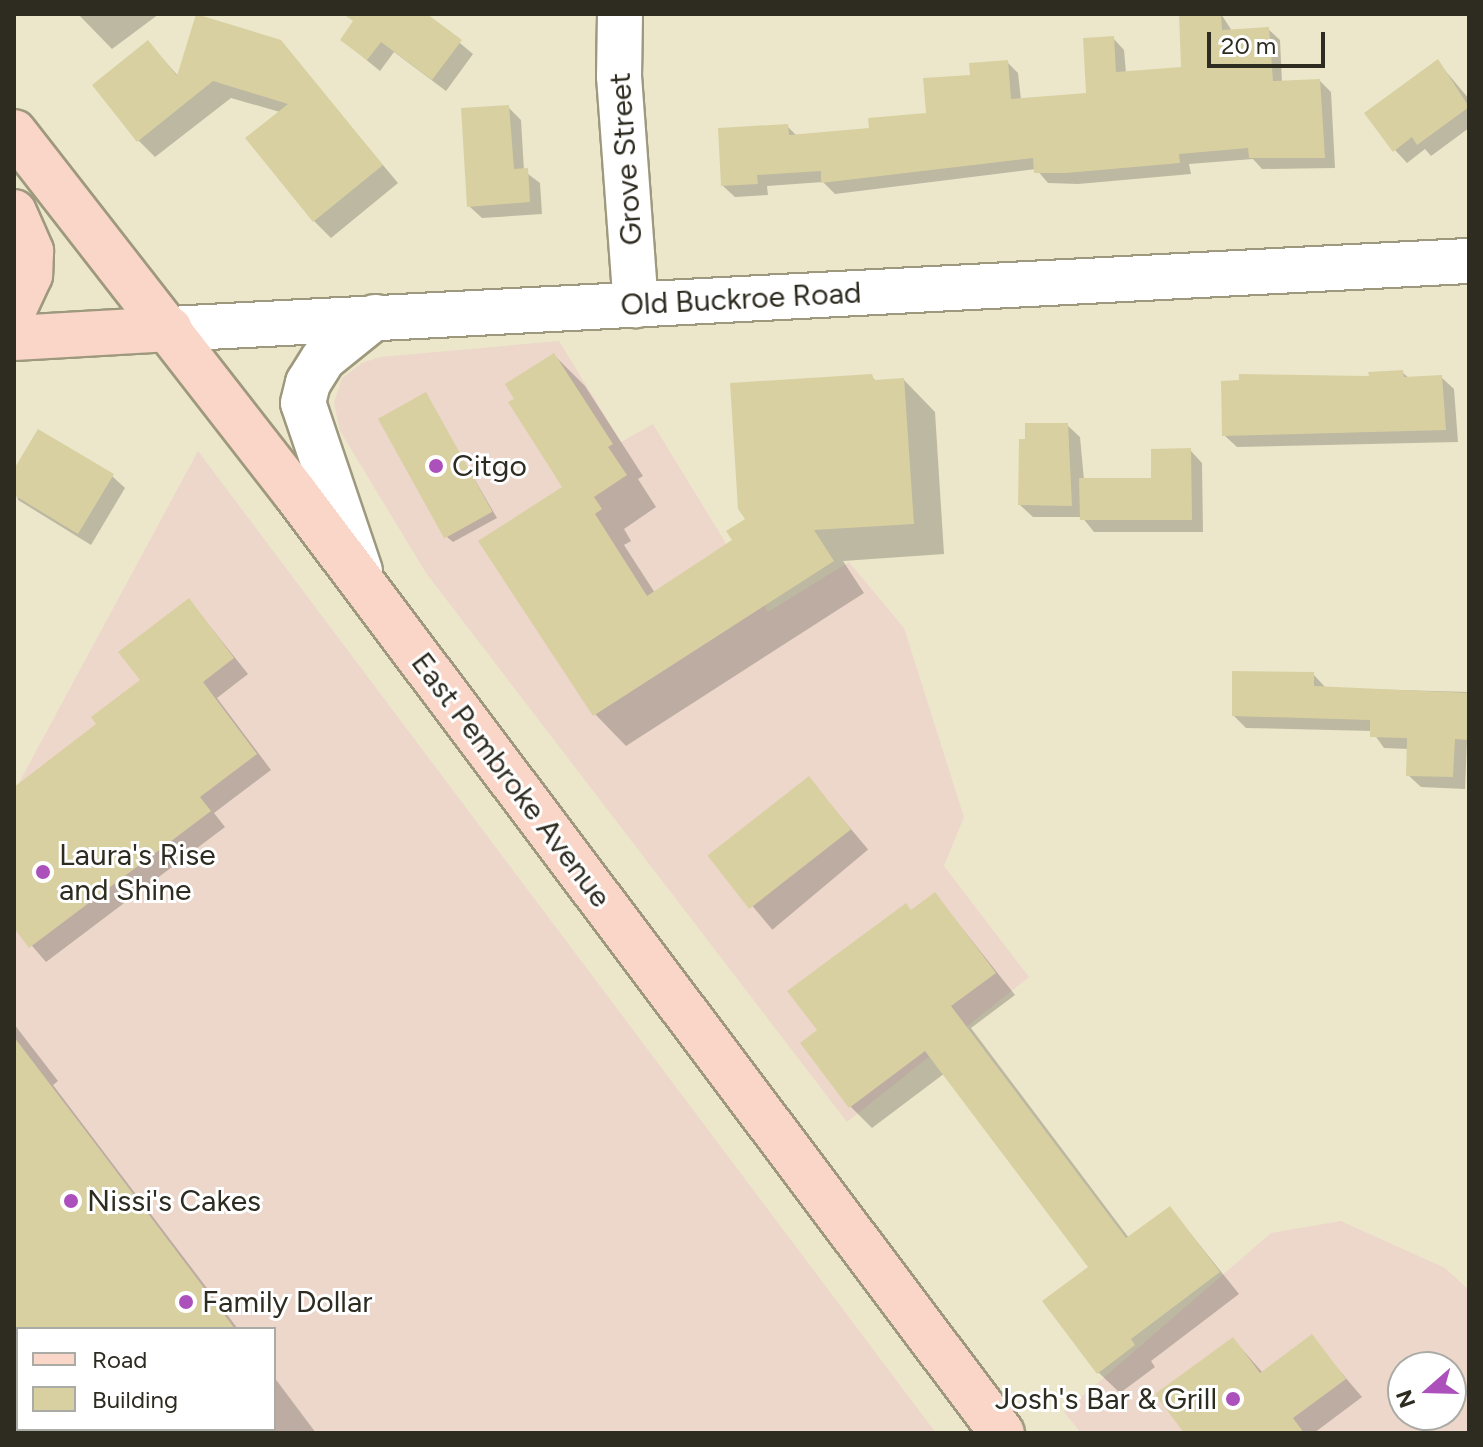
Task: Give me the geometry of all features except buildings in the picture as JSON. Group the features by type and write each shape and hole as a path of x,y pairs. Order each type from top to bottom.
{"main road":[{"name":"East Pembroke Avenue","path":"14,132 170,329 366,587 1002,1433"},
{"path":"14,212 31,251 30,275 14,309"},
{"name":"Old Buckroe Road","path":"14,338 170,329"}],"street":[{"name":"Grove Street","path":"620,14 619,76 636,305"},
{"name":"Old Buckroe Road","path":"170,329 1469,261"},
{"path":"366,587 303,403 306,387 323,359 375,317"}],"shaded area":[{"path":"559,341 621,442 653,424 768,612 849,562 904,628 964,817 944,866 1029,977 847,1122 426,573 340,431 334,403 342,378 362,363 380,357"},
{"path":"198,451 936,1433 14,1433 14,792"},
{"path":"1341,1221 1445,1268 1469,1290 1469,1433 1081,1433 1064,1412 1271,1233"}],"place":[{"name":"Citgo","path":"436,466"},
{"name":"Laura's Rise and Shine","path":"43,872"},
{"name":"Nissi's Cakes","path":"71,1201"},
{"name":"Family Dollar","path":"186,1302"},
{"name":"Josh's Bar & Grill","path":"1233,1399"}]}
